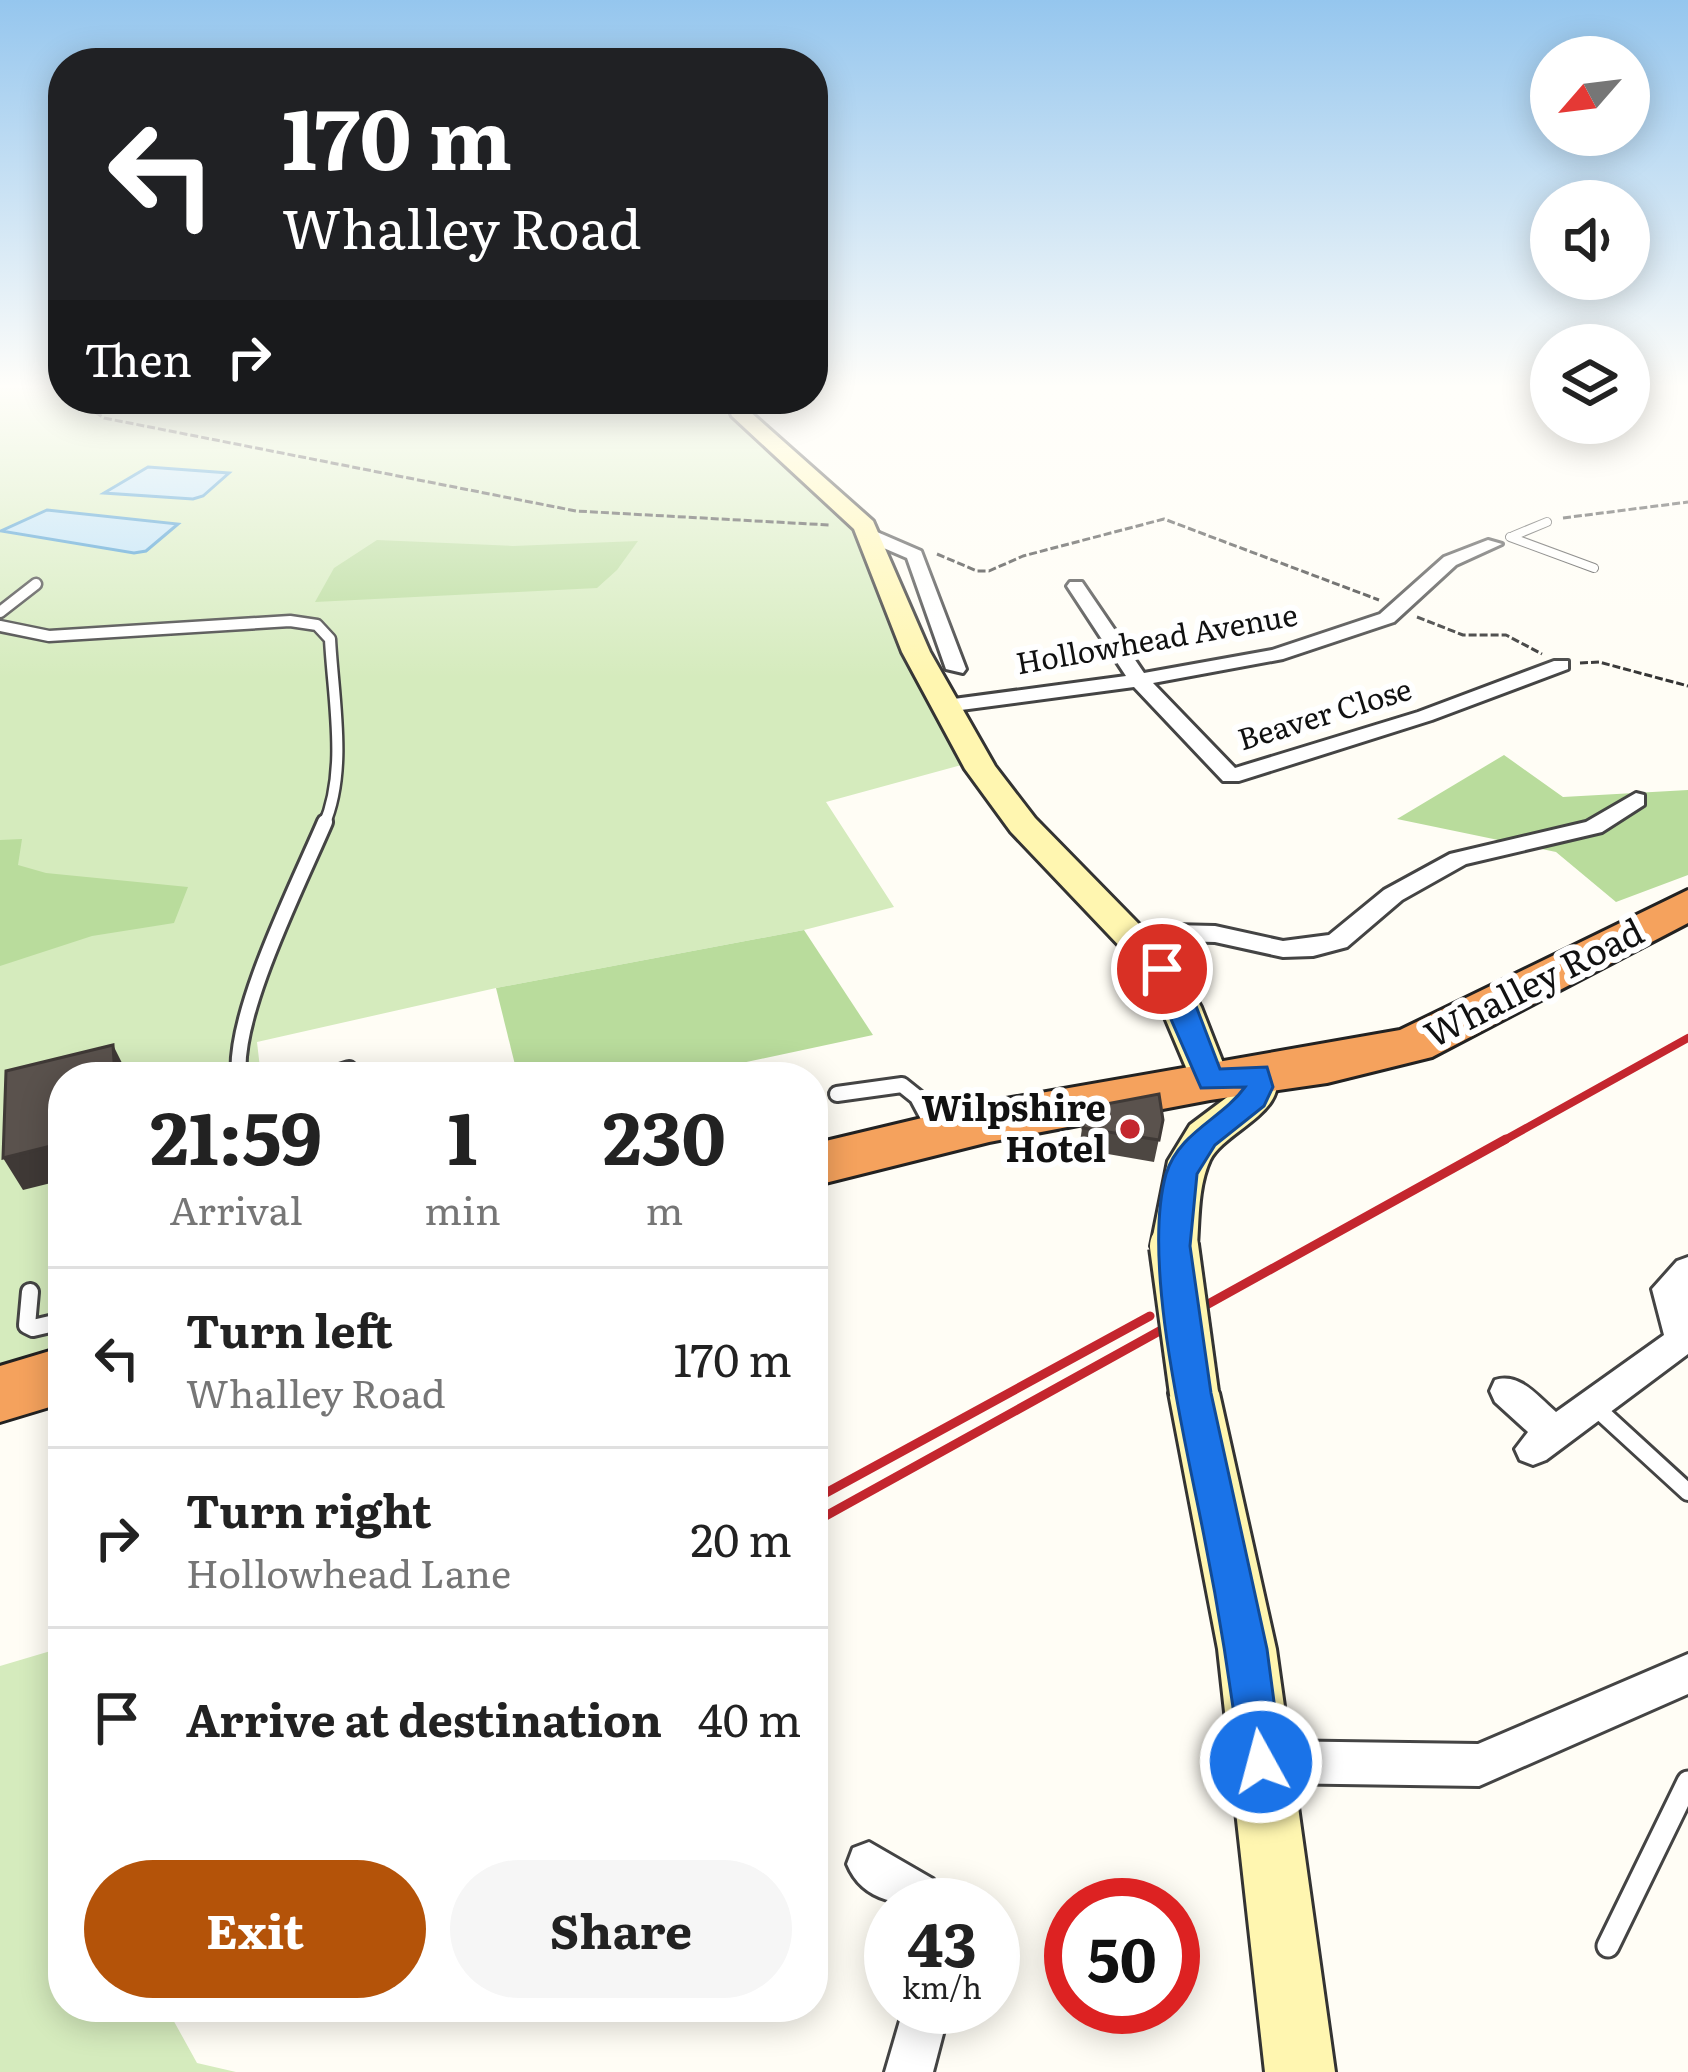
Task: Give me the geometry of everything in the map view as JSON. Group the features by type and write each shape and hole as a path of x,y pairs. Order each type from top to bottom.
{"highway":[{"name":"Whalley Road","path":"828,1162 938,1135 1414,1045 1556,976 1688,904"},
{"path":"0,1394 48,1380"}],"street":[{"path":"824,484 868,531 915,555 956,669"},
{"path":"868,531 916,652 981,770 1023,825 1139,941 1234,1077 1259,1087 1254,1099 1204,1137 1182,1173 1174,1246 1194,1393 1246,1649 1300,2072"},
{"name":"Hollowhead Avenue","path":"946,706 1139,680 1276,655 1388,618 1450,561 1495,547"},
{"path":"1076,586 1139,680"},
{"path":"1335,636 1364,652"},
{"name":"Beaver Close","path":"1139,680 1231,776 1425,716 1561,664"},
{"path":"1139,941 1172,933 1215,934 1283,949 1313,948 1338,940 1393,895 1458,859 1594,827 1636,800"},
{"path":"1507,1391 1544,1441 1685,1341 1668,1288 1688,1270"},
{"path":"1261,1762 1479,1765 1688,1674"},
{"path":"869,1864 891,1878"},
{"path":"909,2072 920,2034"}],"lane":[{"path":"1495,547 1547,522"},
{"path":"1495,547 1594,568"},
{"path":"0,612 36,584"},
{"path":"0,626 49,636 290,621 317,625 330,639 336,758 332,806 268,954 237,1062"},
{"path":"837,1094 902,1085 917,1097 938,1135"},
{"path":"30,1292 27,1325 48,1324"},
{"path":"1593,1405 1688,1492"},
{"path":"1608,1946 1688,1782"}],"path":[{"path":"437,484 576,511 868,531"},
{"path":"1547,522 1602,510 1688,502"},
{"path":"932,552 977,571 989,571 1022,556 1164,519 1287,562"},
{"path":"1561,664 1599,662 1688,686"}],"green space":[{"path":"0,484 824,484 851,509 976,761 826,802 894,907 804,930 496,988 257,1042 259,1062 48,1062 48,1380 0,1394"},
{"path":"377,540 513,546 638,541 597,588 315,602 334,568"},
{"path":"1504,755 1563,797 1688,790 1688,875 1616,902 1556,852 1397,819"},
{"path":"22,839 18,865 46,873 188,887 174,923 92,936 0,966 0,840"},
{"path":"804,930 873,1035 746,1062 514,1062 496,988"},
{"path":"48,1652 48,2022 174,2022 197,2063 236,2072 0,2072 0,1666"}],"water":[{"path":"120,484 217,484 193,499 104,493"},
{"path":"47,510 178,524 146,551 134,553 1,531"}],"building":[{"path":"113,1045 114,1062 48,1062 48,1147 3,1158 6,1071"},
{"path":"1159,1094 1163,1120 1159,1140 1083,1128 1085,1108"}],"railway":[{"path":"1501,1142 1688,1038"},
{"path":"828,1515 1506,1139"},
{"path":"828,1492 1150,1316"}],"place":[{"name":"Wilpshire Hotel","path":"1130,1129"}],"route":[{"path":"1162,969 1182,1006 1210,1081 1257,1074 1259,1087 1254,1099 1204,1137 1182,1173 1174,1246 1194,1393 1246,1649 1261,1762"}]}
